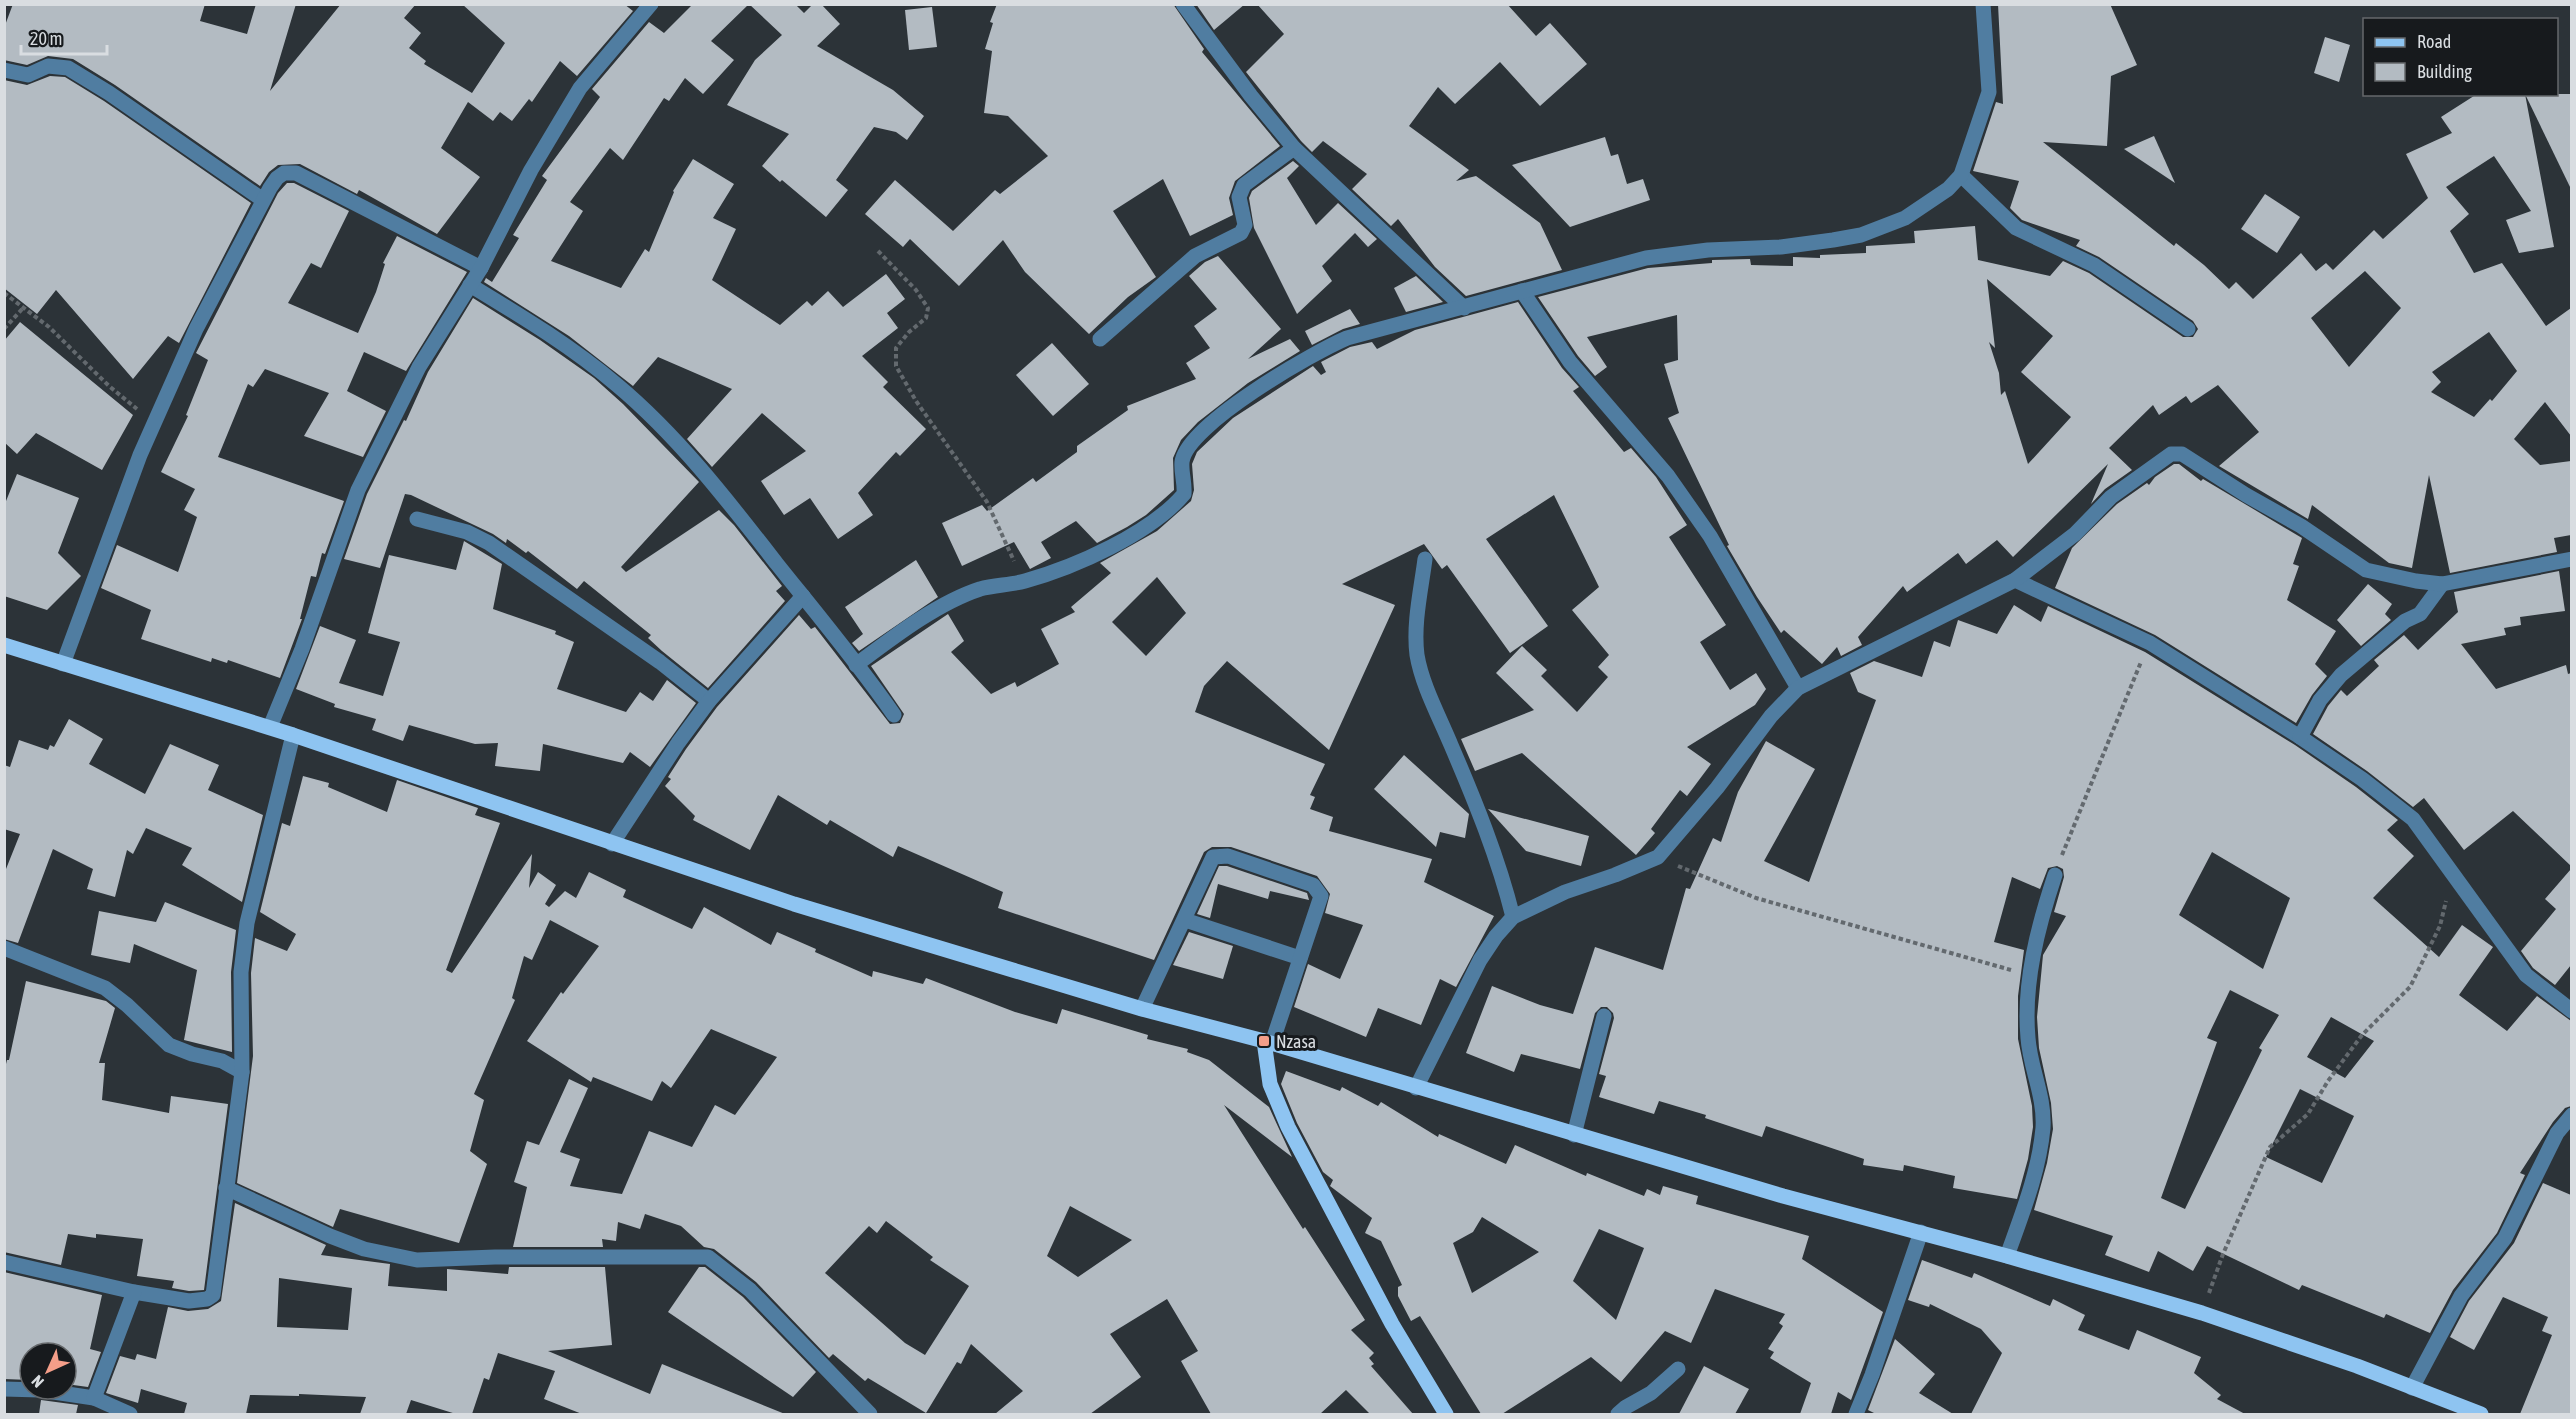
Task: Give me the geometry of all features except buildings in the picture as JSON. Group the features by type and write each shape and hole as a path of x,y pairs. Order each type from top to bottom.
{"main road":[{"path":"4,645 270,727 794,904 1142,1009 1268,1042 1783,1196 2007,1256 2202,1313 2481,1414"},
{"path":"1268,1042 1270,1084 1288,1127 1392,1324 1446,1414"}],"street":[{"path":"270,727 302,649 363,480 419,367 481,268 531,170 580,88 651,4"},
{"path":"1183,4 1251,96 1294,148 1464,308"},
{"path":"856,665 894,637 948,604 980,589 1023,581 1063,569 1096,555 1174,506 1184,494 1182,461 1198,436 1248,395 1320,350 1347,338 1646,258 1708,250 1781,247 1861,235 1905,218 1948,189 1960,175 1989,92 1983,4"},
{"path":"4,70 28,75 48,66 68,68 109,93 263,200"},
{"path":"1100,339 1195,256 1241,233 1245,225 1239,197 1244,185 1294,148"},
{"path":"63,664 140,455 196,329 249,232 263,200 277,178 284,173 296,173 481,268"},
{"path":"1960,175 2016,228 2094,265 2188,329"},
{"path":"470,285 545,330 619,386 696,463 803,596 894,716"},
{"path":"1522,291 1570,362 1668,476 1710,536 1798,688"},
{"path":"1416,1088 1480,960 1496,936 1513,917 1565,892 1658,857 1718,788 1771,716 1798,688 2015,580 2074,534 2111,497 2171,454 2182,454 2246,495 2301,526 2366,570 2442,584 2571,559"},
{"path":"417,519 467,532 489,543 660,662 709,701"},
{"path":"1425,559 1417,625 1417,655 1425,681 1487,832 1504,880 1513,917"},
{"path":"2015,580 2150,643 2300,737 2362,779 2413,819 2526,975 2571,1011"},
{"path":"2300,737 2320,700 2341,675 2405,621 2420,614 2442,584"},
{"path":"612,844 678,743 709,701 803,596"},
{"path":"4,1262 134,1292 189,1301 207,1299 213,1295 242,1072 241,972 247,923 293,735"},
{"path":"1142,1009 1213,857 1228,856 1313,885 1321,897 1268,1042"},
{"path":"2007,1256 2038,1163 2043,1128 2043,1107 2028,1039 2031,974 2041,916 2055,875"},
{"path":"1185,920 1300,958"},
{"path":"4,948 105,988 127,1005 169,1045 192,1054 222,1060 242,1072"},
{"path":"1574,1135 1604,1016"},
{"path":"2412,1388 2461,1296 2505,1238 2557,1133 2571,1115"},
{"path":"226,1188 330,1236 364,1249 417,1260 495,1257 708,1257 750,1290 870,1414"},
{"path":"1856,1414 1872,1375 1921,1232"},
{"path":"94,1398 134,1292"},
{"path":"1618,1414 1651,1393 1678,1369"},
{"path":"4,1389 40,1390 94,1398 130,1414"}],"path":[{"path":"878,251 916,290 928,308 926,318 909,332 896,348 896,366 916,401 987,502 1023,581"},
{"path":"4,293 49,327 109,386 154,424"},
{"path":"4,328 23,308"},
{"path":"2055,875 2150,643"},
{"path":"1658,857 1756,898 1986,964 2031,974"},
{"path":"2202,1313 2223,1254 2270,1147 2308,1114 2328,1081 2362,1035 2410,987 2440,926 2453,872"}],"place":[{"name":"Nzasa","path":"1264,1041"}]}
